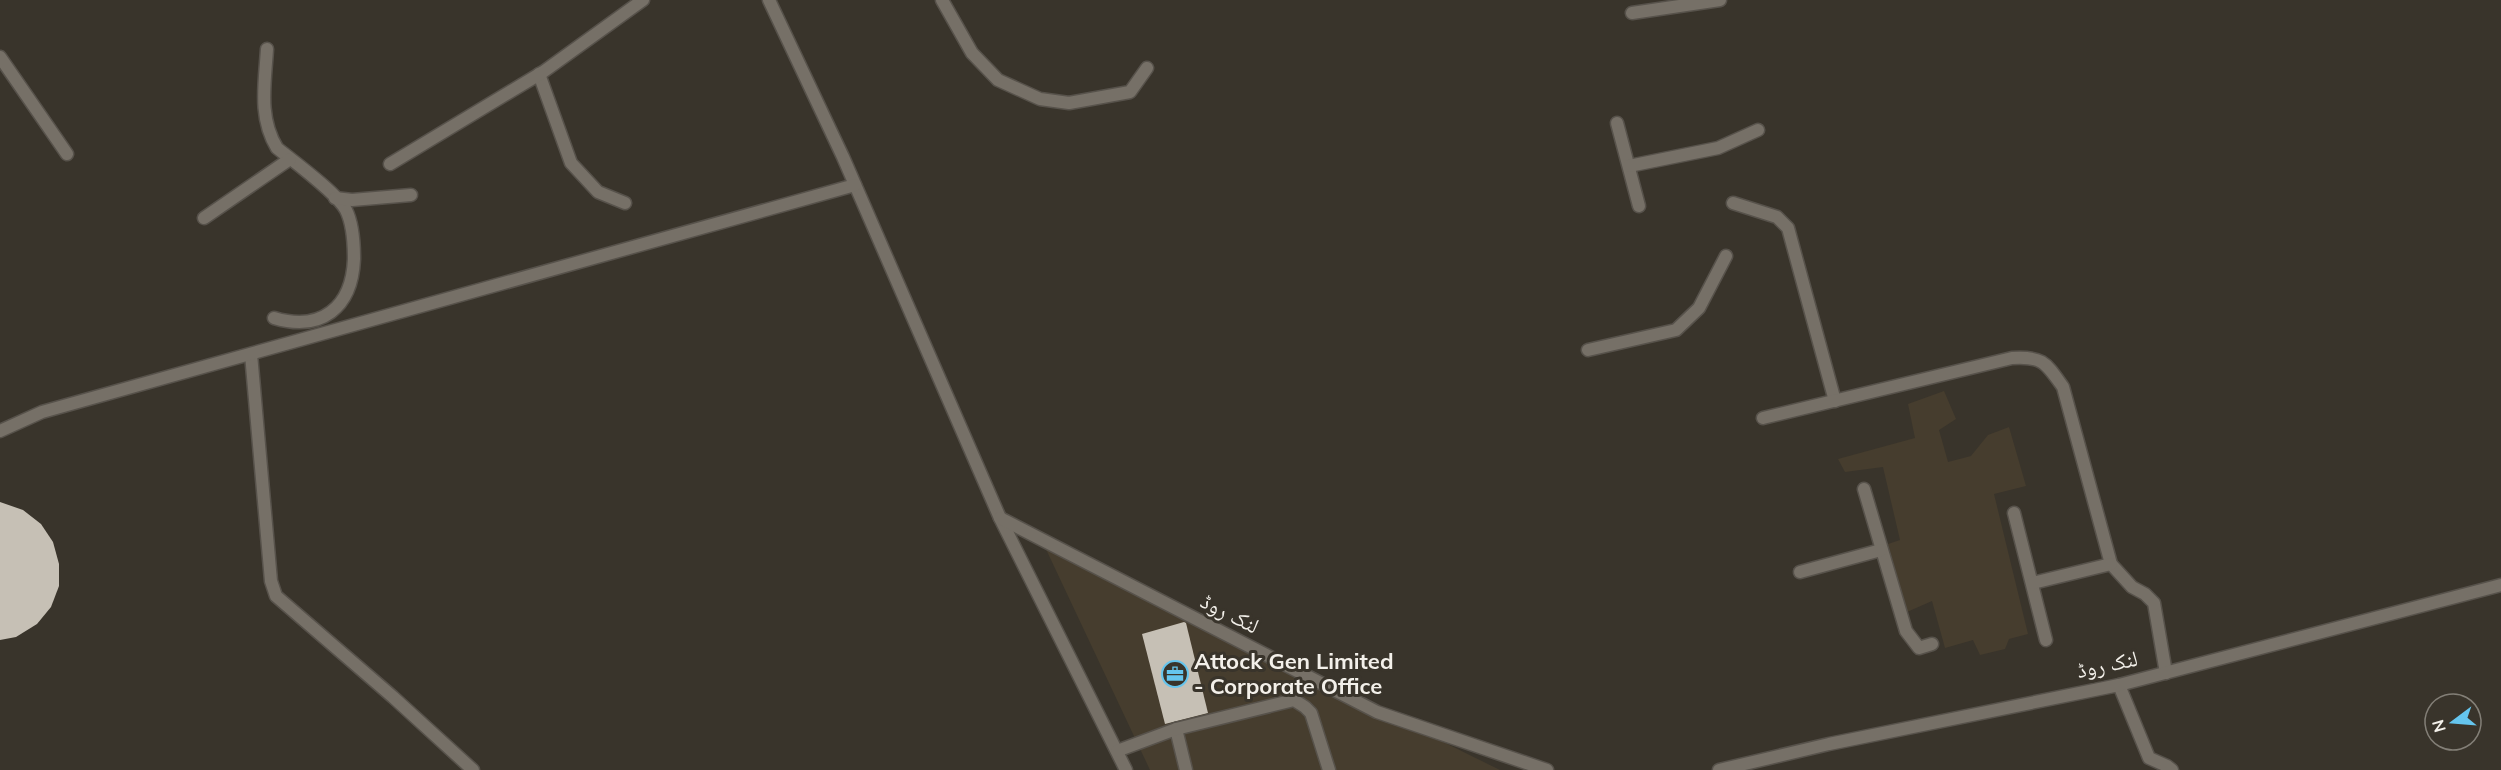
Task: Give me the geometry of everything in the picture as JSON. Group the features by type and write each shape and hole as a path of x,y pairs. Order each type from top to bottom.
{"lane":[{"path":"390,164 539,74 643,0"},
{"path":"769,0 855,185 1000,518 1126,770"},
{"path":"942,0 972,53 998,80 1040,99 1070,103 1130,92 1148,68"},
{"path":"1632,13 1720,0"},
{"path":"267,49 263,111 271,137 278,148 345,209 354,244 353,270 346,297 338,306 317,319 291,323 274,318"},
{"path":"0,57 67,154"},
{"path":"539,74 571,162 598,192 625,203"},
{"path":"1617,123 1639,206"},
{"path":"1629,166 1718,148 1758,130"},
{"path":"204,218 290,159"},
{"path":"0,431 42,412 855,185"},
{"path":"335,198 352,200 411,195"},
{"path":"1733,203 1777,217 1788,228 1835,401"},
{"path":"1588,350 1676,330 1700,308 1726,256"},
{"path":"251,354 271,581 276,596 473,770"},
{"path":"1763,418 2012,358 2031,357 2046,363 2063,387 2112,564 2132,587 2145,594 2154,603 2166,673"},
{"path":"1864,489 1906,631 1919,648 1932,644"},
{"path":"2014,513 2046,640"},
{"name":"لنک روڈ","path":"1000,518 1377,712 1547,770"},
{"path":"1800,572 1881,550"},
{"path":"2033,583 2112,564"},
{"name":"لنک روڈ","path":"1719,770 1829,744 2119,685 2501,585"},
{"path":"2119,685 2149,758 2172,770"},
{"path":"1117,751 1176,729 1294,700 1311,713 1329,770"},
{"path":"1176,729 1186,770"}],"shaded area":[{"path":"1944,391 1956,419 1939,430 1948,462 1971,456 1988,435 2009,427 2026,486 1994,494 2028,634 2009,639 2005,649 1980,655 1973,640 1945,648 1932,601 1907,612 1888,544 1900,540 1883,467 1845,472 1838,459 1915,438 1908,404"},
{"path":"1044,545 1500,770 1150,770"}],"building":[{"path":"0,502 23,510 41,524 53,542 59,564 59,586 51,607 37,624 16,637 0,640"},
{"name":"Attock Gen Limited - Corporate Office","path":"1184,622 1208,713 1165,724 1142,634"}],"place":[{"name":"Attock Gen Limited - Corporate Office","path":"1175,674"}]}
